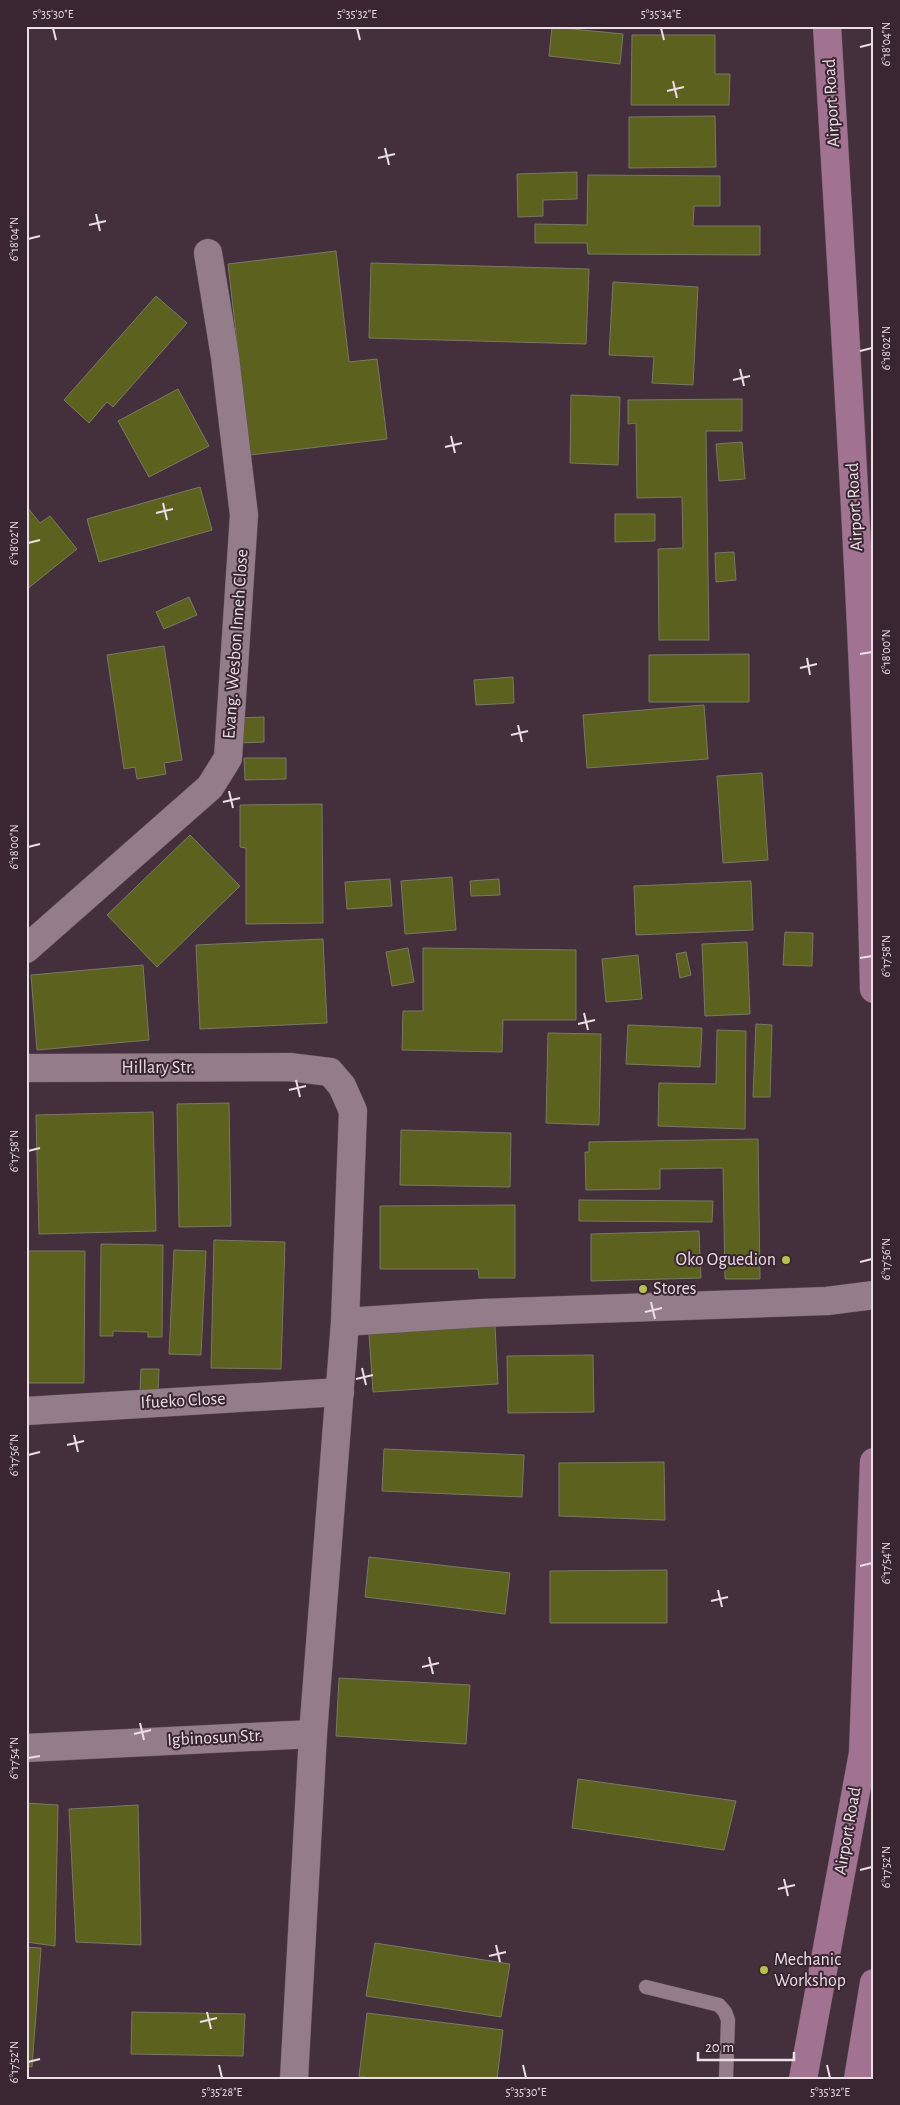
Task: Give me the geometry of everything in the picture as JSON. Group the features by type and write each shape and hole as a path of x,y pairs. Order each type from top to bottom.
{"main road":[{"name":"Airport Road","path":"827,26 853,467 874,989"},
{"name":"Airport Road","path":"803,2079 862,1753 874,1462"},
{"path":"858,2079 869,2044 874,1983"}],"street":[{"name":"Evang. Wesbon Inneh Close","path":"26,949 210,787 228,758 244,515 225,357 208,252"},
{"name":"Hillary Str.","path":"26,1068 289,1067 330,1072 342,1086 354,1111 345,1322"},
{"path":"294,2079 313,1734 345,1322 482,1313 827,1300 874,1295"},
{"name":"Ifueko Close","path":"26,1411 340,1392"},
{"name":"Igbinosun Str.","path":"26,1748 313,1734"}],"lane":[{"path":"646,1987 719,2005 725,2012 728,2020 726,2079"}],"building":[{"path":"552,27 623,34 620,64 549,56"},
{"path":"632,35 715,35 715,74 730,74 729,105 631,105"},
{"path":"715,116 716,167 629,168 629,117"},
{"path":"577,172 577,199 543,200 543,216 518,217 517,174"},
{"path":"588,175 720,176 720,206 694,206 693,226 760,226 760,255 588,254 587,243 535,243 535,224 587,225"},
{"path":"336,251 349,362 377,359 387,439 250,455 228,264"},
{"path":"371,263 589,269 586,344 369,338"},
{"path":"613,282 698,287 693,385 652,383 654,357 609,355"},
{"path":"156,296 187,323 113,407 107,402 89,423 64,400"},
{"path":"178,389 209,446 149,477 118,421"},
{"path":"571,395 620,397 618,465 570,463"},
{"path":"742,399 742,431 706,431 709,640 659,640 658,549 683,548 682,497 637,498 636,423 628,424 628,400"},
{"path":"742,442 745,479 719,481 716,444"},
{"path":"200,487 212,530 99,562 87,519"},
{"path":"27,507 40,523 50,516 77,549 26,590"},
{"path":"615,514 655,514 655,541 615,542"},
{"path":"734,552 736,580 716,582 715,553"},
{"path":"189,597 197,615 164,629 156,612"},
{"path":"164,646 182,760 164,763 166,774 137,779 135,767 124,769 107,655"},
{"path":"749,654 749,702 649,702 649,655"},
{"path":"513,677 514,703 476,705 474,680"},
{"path":"704,705 708,759 587,768 583,715"},
{"path":"264,717 264,742 239,743 239,718"},
{"path":"244,758 286,758 286,779 245,780"},
{"path":"762,773 768,860 723,863 717,776"},
{"path":"322,804 323,923 246,924 246,848 240,847 240,805"},
{"path":"190,835 240,886 157,967 107,915"},
{"path":"452,877 456,930 405,934 401,881"},
{"path":"390,879 392,906 347,909 345,882"},
{"path":"499,879 500,895 471,896 470,881"},
{"path":"751,881 753,930 636,935 634,886"},
{"path":"785,932 813,933 812,966 783,965"},
{"path":"323,939 327,1023 200,1029 196,945"},
{"path":"747,942 750,1014 705,1016 702,944"},
{"path":"408,948 414,982 392,986 386,952"},
{"path":"423,948 576,950 576,1020 503,1020 502,1052 402,1050 403,1011 423,1011"},
{"path":"686,952 691,975 680,978 676,954"},
{"path":"638,955 642,999 606,1002 602,959"},
{"path":"143,965 149,1040 37,1050 31,975"},
{"path":"756,1024 772,1025 770,1097 753,1097"},
{"path":"628,1025 702,1028 700,1067 626,1064"},
{"path":"717,1030 746,1031 745,1129 658,1126 659,1083 716,1084"},
{"path":"548,1033 601,1034 599,1125 546,1123"},
{"path":"229,1103 231,1226 179,1227 177,1104"},
{"path":"153,1112 156,1231 39,1234 36,1115"},
{"path":"401,1130 511,1133 510,1187 400,1185"},
{"path":"758,1139 760,1279 725,1279 723,1168 660,1169 660,1189 586,1190 585,1152 589,1152 589,1142"},
{"path":"579,1200 713,1201 712,1222 579,1221"},
{"path":"515,1205 515,1278 479,1278 478,1269 380,1269 380,1206"},
{"path":"699,1231 701,1278 591,1281 591,1234"},
{"path":"214,1240 285,1242 281,1369 211,1368"},
{"path":"101,1244 163,1245 162,1337 148,1337 148,1332 113,1331 113,1336 100,1336"},
{"path":"174,1250 206,1251 201,1355 169,1354"},
{"path":"27,1251 85,1251 84,1383 26,1383"},
{"path":"495,1326 498,1384 373,1392 369,1334"},
{"path":"593,1355 594,1412 508,1413 507,1356"},
{"path":"141,1369 159,1369 158,1390 140,1390"},
{"path":"384,1449 524,1455 522,1497 382,1491"},
{"path":"664,1462 665,1520 559,1516 559,1463"},
{"path":"369,1557 510,1573 505,1614 365,1597"},
{"path":"667,1570 667,1623 550,1623 550,1571"},
{"path":"339,1678 470,1685 466,1744 336,1736"},
{"path":"578,1779 736,1801 724,1850 572,1828"},
{"path":"26,1803 58,1805 55,1946 26,1942"},
{"path":"138,1805 141,1945 76,1942 69,1809"},
{"path":"375,1943 510,1964 501,2017 366,1996"},
{"path":"26,1947 41,1948 32,2067 26,2066"},
{"path":"132,2012 245,2014 243,2056 131,2054"},
{"path":"367,2013 503,2030 497,2079 376,2079 359,2076"}],"place":[{"name":"Oko Oguedion","path":"786,1260"},
{"name":"Stores","path":"643,1289"},
{"name":"Mechanic Workshop","path":"764,1970"}]}
